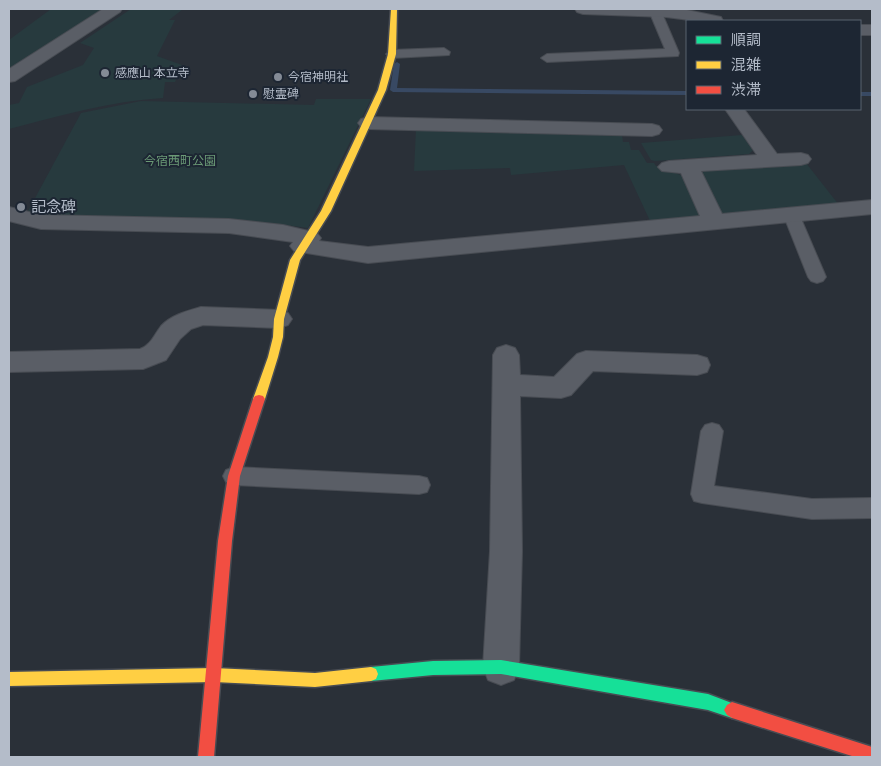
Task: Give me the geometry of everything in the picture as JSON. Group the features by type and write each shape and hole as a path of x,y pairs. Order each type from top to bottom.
{"street":[{"path":"9,77 114,9"},
{"path":"206,757 225,541 234,476 273,358 278,337 279,320 295,260 326,211 368,124 382,90 392,54 394,9"},
{"path":"583,9 655,11 699,18"},
{"path":"735,110 771,162"},
{"path":"368,124 629,136 652,130"},
{"path":"714,222 679,167 801,159"},
{"path":"9,214 40,222 258,228 306,242 368,255 872,207"},
{"path":"9,362 143,359 157,352 171,332 182,323 201,316 279,320"},
{"path":"501,666 506,552 506,370 561,388 586,361 697,365"},
{"path":"9,679 214,676 315,680 432,668 501,666 708,702 872,755"}],"lane":[{"path":"547,58 673,53 655,11"},
{"path":"392,54 444,52"},
{"path":"791,214 818,277"},
{"path":"712,431 702,494 812,509 872,508"},
{"path":"234,476 418,485"}],"green space":[{"path":"51,9 103,9 9,72 9,40"},
{"path":"131,9 183,9 169,20 175,20 157,56 182,65 175,82 165,82 163,98 104,106 9,129 9,105 19,103 27,87 83,65 94,48 80,43"},
{"name":"今宿西町公園","path":"316,99 371,99 308,228 263,222 44,216 27,213 81,113 141,101 314,105"},
{"path":"416,129 612,131 622,135 623,142 629,142 631,150 639,150 647,163 654,163 656,166 667,166 667,170 683,176 701,213 694,220 651,223 624,165 511,175 510,168 414,171"},
{"path":"742,135 753,150 749,154 655,161 651,160 641,143"},
{"path":"806,163 839,205 729,216 718,212 700,176 706,169"}],"waterway":[{"path":"397,64 393,90 686,93"},
{"path":"861,94 872,94"}],"traffic: fast":[{"path":"371,674 433,668 501,667 708,702 732,710"}],"traffic: slow":[{"path":"259,399 273,357 278,337 279,319 295,260 326,211 382,90 392,54 394,9"},
{"path":"9,679 214,675 315,680 371,674"}],"traffic: jam":[{"path":"206,757 225,541 234,476 259,399"},
{"path":"732,710 872,755"}],"place":[{"name":"感應山 本立寺","path":"105,73"},
{"name":"今宿神明社","path":"278,77"},
{"name":"慰霊碑","path":"253,94"},
{"name":"記念碑","path":"21,207"}]}
